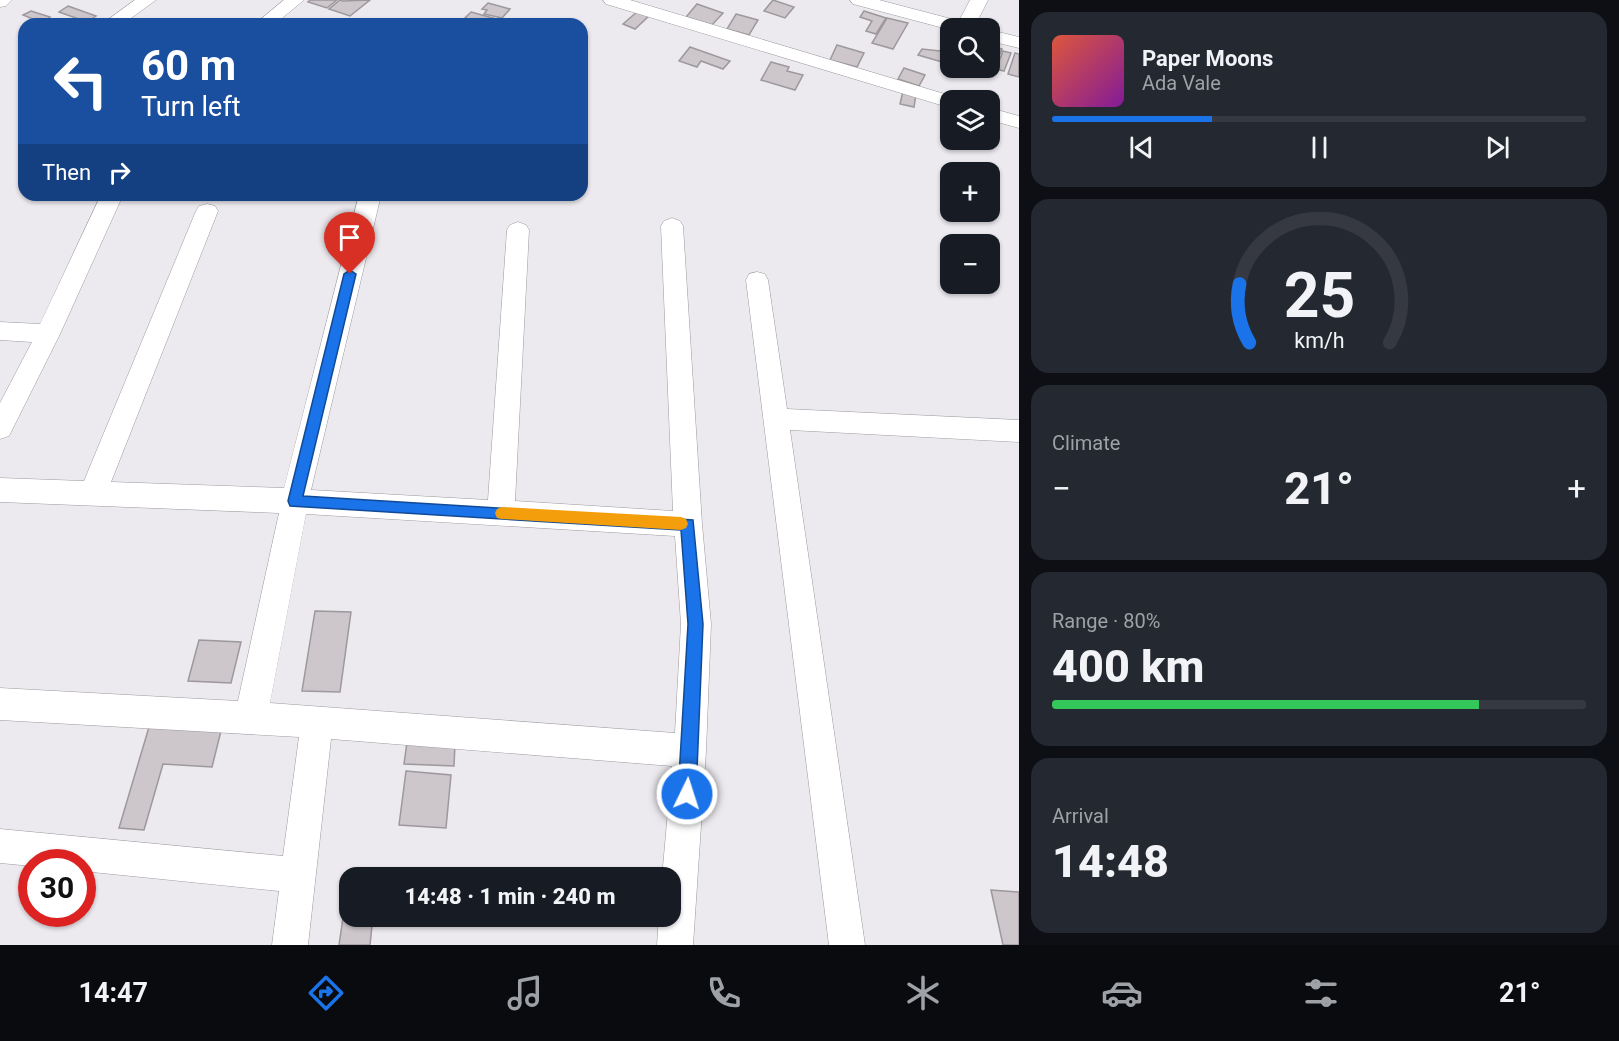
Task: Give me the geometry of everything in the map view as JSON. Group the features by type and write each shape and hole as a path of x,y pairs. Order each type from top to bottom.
{"street":[{"path":"120,18 147,0"},
{"path":"272,18 295,0"},
{"path":"612,0 940,99"},
{"path":"859,0 940,22"},
{"path":"969,18 979,0"},
{"path":"1000,38 1019,43"},
{"path":"1000,117 1019,123"},
{"path":"0,428 48,334 109,201"},
{"path":"251,718 295,501 369,201"},
{"path":"93,493 207,211"},
{"path":"672,226 688,524 696,624 690,751 675,945"},
{"path":"501,513 518,230"},
{"path":"757,280 847,945"},
{"path":"0,331 48,334"},
{"path":"777,419 1019,431"},
{"path":"0,490 295,501 688,524"},
{"path":"0,704 317,722 690,751"},
{"path":"290,945 317,722"},
{"path":"0,846 298,876"}],"building":[{"path":"310,0 337,0 327,8 308,2"},
{"path":"340,0 370,0 350,16 329,9"},
{"path":"773,0 794,7 785,18 764,11"},
{"path":"488,3 510,9 502,18 484,14 487,10 482,9"},
{"path":"697,4 723,13 712,25 686,17"},
{"path":"68,6 96,16 76,18 59,12"},
{"path":"31,11 50,17 30,18 23,15"},
{"path":"638,11 650,15 635,29 623,24"},
{"path":"864,11 886,18 876,34 866,31 872,21 860,17"},
{"path":"471,12 493,18 465,18"},
{"path":"736,14 758,20 749,35 727,29"},
{"path":"887,18 908,23 893,49 872,43"},
{"path":"837,45 864,53 857,67 830,60"},
{"path":"690,47 730,61 723,69 701,61 697,67 679,61"},
{"path":"922,49 940,51 940,61 918,55"},
{"path":"1003,51 1011,53 1004,71 1000,70"},
{"path":"1015,53 1019,54 1019,77 1008,74"},
{"path":"771,62 789,67 787,71 803,75 795,90 761,80"},
{"path":"904,68 925,75 919,86 898,79"},
{"path":"903,91 916,94 914,107 900,104"},
{"path":"315,611 351,612 340,692 302,691"},
{"path":"199,640 241,642 231,683 188,681"},
{"path":"149,727 221,731 212,767 163,764 144,830 119,828"},
{"path":"407,742 455,744 454,766 404,764"},
{"path":"406,771 451,775 446,828 399,825"},
{"path":"991,890 1019,892 1019,945 1003,945"},
{"path":"342,927 372,927 370,945 339,945"}],"slow traffic":[{"path":"502,513 681,524"}],"route":[{"path":"350,274 295,501 688,524 696,624 687,794"}]}
